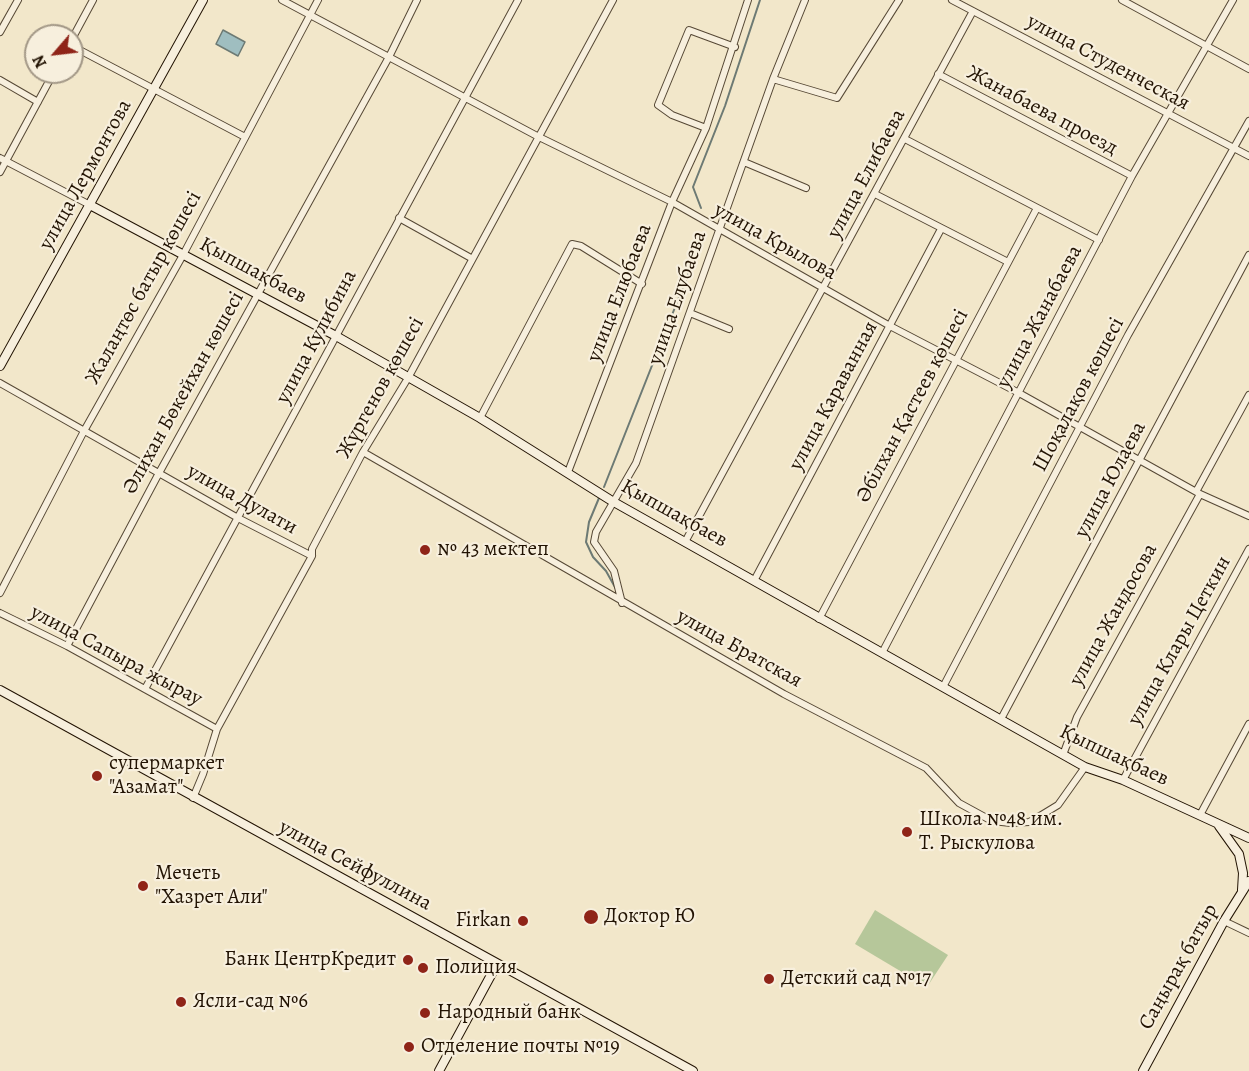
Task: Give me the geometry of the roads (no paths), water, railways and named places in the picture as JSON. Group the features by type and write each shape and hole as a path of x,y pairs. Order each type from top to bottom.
{"street":[{"path":"0,32 18,0"},
{"path":"80,24 93,0"},
{"name":"улица Лермонтова","path":"0,366 203,0"},
{"name":"улица Крылова","path":"282,0 537,136 672,202 890,327 1019,393 1198,492 1249,516"},
{"name":"Жалаңтөс батыр көшесі","path":"0,593 84,430 183,255 318,0"},
{"name":"Әлихан Бөкейхан көшесі","path":"67,646 256,294 389,57 417,0"},
{"name":"улица Кулибина","path":"145,689 518,0"},
{"name":"Жүргенов көшесі","path":"193,798 204,774 217,729 312,556 312,549 363,452 408,378 537,136 613,0"},
{"name":"улица Елюбаева","path":"568,472 672,202 706,128 735,47 748,0"},
{"name":"улица Елубаева","path":"622,603 614,571 594,543 596,532 636,463 773,79 805,0"},
{"path":"773,79 837,98 899,0"},
{"name":"улица Студенческая","path":"952,0 1249,156"},
{"path":"1122,0 1249,69"},
{"name":"улица Жанабаева","path":"882,653 1132,176 1233,0"},
{"name":"улица Елибаева","path":"685,542 973,11"},
{"path":"706,128 672,115 658,105 690,30 735,47"},
{"path":"84,52 245,137"},
{"name":"Жанабаева проезд","path":"938,74 1132,176"},
{"path":"0,80 38,102"},
{"path":"0,172 3,159 48,84"},
{"name":"Шоқалақов көшесі","path":"943,687 1082,427 1128,335 1249,121"},
{"path":"905,139 1099,240"},
{"path":"3,159 90,205"},
{"path":"744,162 806,188"},
{"path":"875,194 1008,262"},
{"name":"Қыпшақбаев","path":"90,205 336,336 480,418 612,501 755,579 819,619 1063,755 1085,767 1123,780 1249,838"},
{"name":"Әбілхан Қастеев көшесі","path":"819,619 1037,208"},
{"path":"399,218 471,258"},
{"name":"улица Караванная","path":"755,579 941,228"},
{"path":"480,418 572,244 581,246 642,284"},
{"name":"улица Юлаева","path":"1001,719 1249,255"},
{"path":"690,313 729,329"},
{"name":"улица Дулати","path":"0,383 238,518 312,556"},
{"name":"улица Жандосова","path":"1063,755 1077,717 1249,395"},
{"name":"улица Братская","path":"363,452 622,603 784,694 926,768 959,803 992,821 1011,823 1029,822 1035,819 1058,805 1085,767"},
{"name":"улица Клары Цеткин","path":"1123,780 1249,549"},
{"name":"улица Сапыра жырау","path":"0,613 67,646 217,729"},
{"name":"улица Сейфуллина","path":"0,690 693,1071"},
{"path":"1200,815 1249,724"},
{"path":"1217,823 1239,854 1243,873 1242,892"},
{"name":"Саңырақ батыр","path":"1143,1071 1224,921 1249,881"},
{"path":"1224,921 1249,933"},
{"path":"439,1071 497,964"}],"water":[{"path":"223,30 245,42 238,56 216,44"}],"waterway":[{"path":"701,208 693,187 725,106 760,0"},
{"path":"604,487 704,234"},
{"path":"599,498 589,522 586,542 593,557 606,571 616,589"}],"place":[{"name":"№ 43 мектеп","path":"425,550"},
{"name":"супермаркет \"Азамат\"","path":"97,776"},
{"name":"Школа №48 им. Т. Рыскулова","path":"907,832"},
{"name":"Мечеть \"Хазрет Али\"","path":"143,886"},
{"name":"Доктор Ю","path":"591,917"},
{"name":"Firkan","path":"523,921"},
{"name":"Банк ЦентрКредит","path":"408,960"},
{"name":"Полиция","path":"423,968"},
{"name":"Детский сад №17","path":"769,979"},
{"name":"Ясли-сад №6","path":"181,1002"},
{"name":"Народный банк","path":"425,1013"},
{"name":"Отделение почты №19","path":"409,1047"}]}
